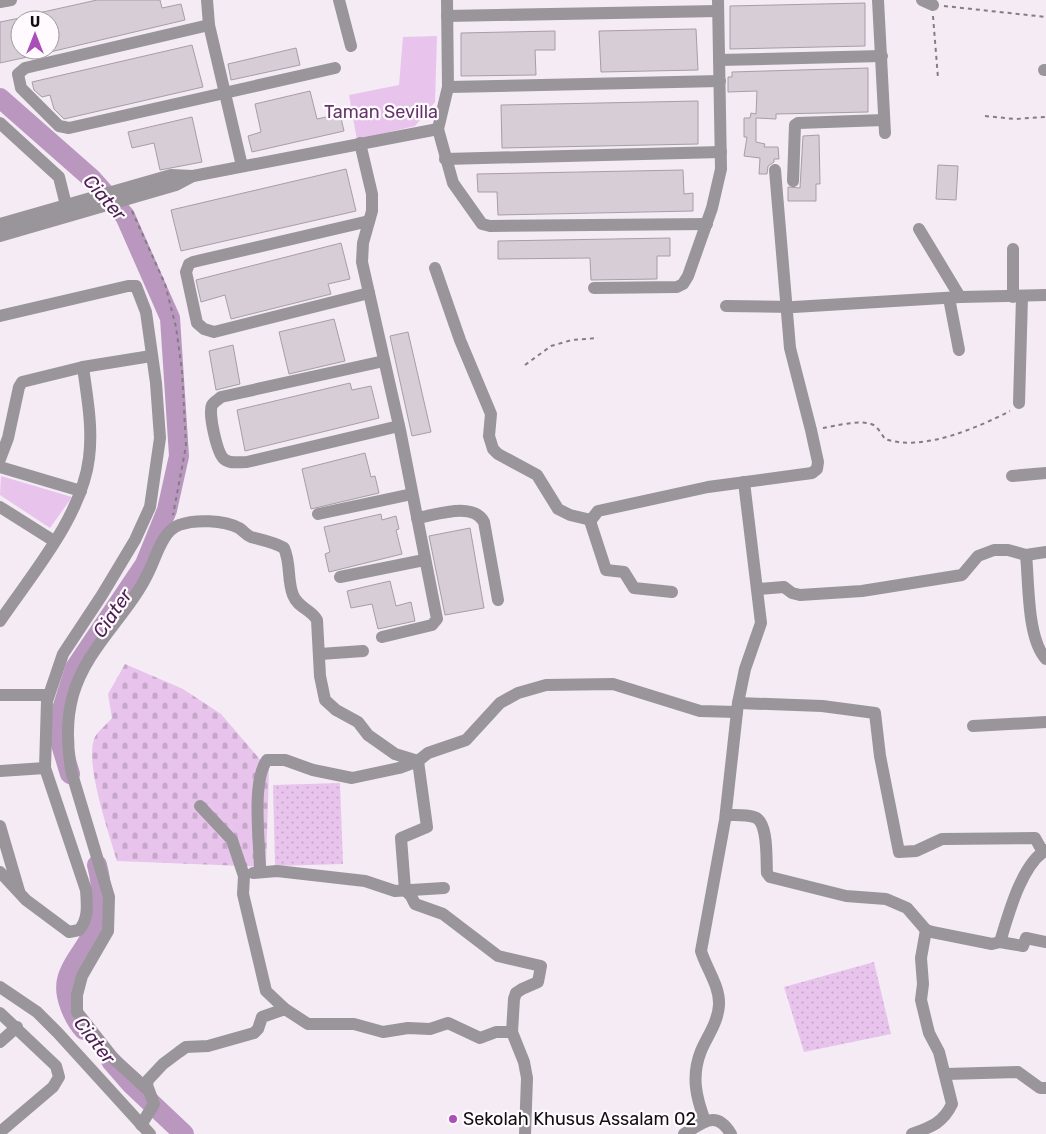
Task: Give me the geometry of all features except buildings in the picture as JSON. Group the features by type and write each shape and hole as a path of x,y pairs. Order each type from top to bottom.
{"street":[{"path":"0,2 11,0"},
{"path":"207,0 209,25 242,166"},
{"path":"339,0 351,46"},
{"path":"447,0 448,87 438,129 453,183 483,225 707,224"},
{"path":"793,180 794,128 798,123 885,127 878,0"},
{"path":"447,16 718,6 722,152 716,194 688,276 683,284 677,287 594,288"},
{"path":"209,25 25,68 18,74 19,81 22,88 52,119 65,128 335,68"},
{"path":"719,60 882,56"},
{"path":"448,87 720,81"},
{"path":"0,123 5,134 59,177 67,211"},
{"path":"0,236 67,211 128,195 171,175 193,176 438,129"},
{"path":"360,143 372,194 369,221 363,244 362,262 399,426 436,619 435,623 382,637"},
{"path":"446,159 722,152"},
{"path":"591,520 598,511 708,487 815,472 818,462 812,430 790,348 775,170"},
{"path":"0,224 67,211"},
{"path":"369,221 193,262 189,264 186,272 197,322 209,331 369,293"},
{"path":"919,229 954,297 959,350"},
{"path":"1013,249 1018,297 1019,403"},
{"path":"434,268 460,340 491,414 489,436 492,449 537,475 558,509 570,515 591,520"},
{"path":"0,316 128,286 136,286 146,312 156,383 160,438 150,507 135,540 63,654 48,695 45,768 86,890 87,905 83,925 80,930 69,932 20,894 0,872"},
{"path":"726,306 788,307 954,297 1046,295"},
{"path":"0,459 8,438 19,386 22,382 83,367 151,356"},
{"path":"384,361 221,397 212,405 211,413 218,451 222,458 229,463 246,462 399,426"},
{"path":"0,621 54,541 80,497 89,460 91,424 83,367"},
{"path":"0,467 81,491"},
{"path":"1012,476 1046,473"},
{"path":"705,1121 697,1099 694,1083 696,1066 715,1023 719,1004 715,985 706,967 702,951 726,815 738,708 746,669 761,623 759,589 744,482"},
{"path":"318,514 412,494"},
{"path":"0,507 54,541"},
{"path":"417,518 465,510 481,516 484,522 498,600"},
{"path":"591,520 606,570 624,572 634,588 672,592"},
{"path":"148,1090 114,1059 77,1012 77,995 82,976 108,931 109,897 72,774 68,754 68,727 73,697 85,666 134,599 164,538 173,528 187,523 228,524 240,528 248,536 284,548 293,595 298,606 314,615 317,620 322,693 329,705 354,718 368,735 395,754 418,761"},
{"path":"759,589 784,587 792,593 800,595 862,590 962,575 985,552 1008,550 1026,555 1046,552"},
{"path":"1026,555 1034,632 1038,647 1046,659"},
{"path":"340,577 424,560"},
{"path":"320,654 363,651"},
{"path":"260,872 259,800 261,769 267,760 285,760 314,770 352,778 399,768 418,761 425,754 466,740 500,703 518,693 546,685 613,684 700,711 822,706 875,713 880,756 899,852 916,851 942,839 1015,837 1035,838 1044,851 1027,872 1010,909 1000,942"},
{"path":"0,695 48,695"},
{"path":"973,726 1046,722"},
{"path":"418,761 428,824 424,830 402,838 405,890 418,907 443,914 498,956 541,966 538,982 516,993 514,999 512,1032 526,1069 525,1134"},
{"path":"0,771 45,768"},
{"path":"200,806 230,836 244,876 243,894 266,991 285,1010 308,1024 354,1024 383,1032 408,1028 430,1029 448,1023 480,1038 496,1032 512,1032"},
{"path":"726,815 754,817 761,823 766,836 767,873 770,877 846,896 886,899 907,908 926,930 992,944 1000,942 1023,946 1026,938 1046,942"},
{"path":"0,826 20,894"},
{"path":"244,876 260,872 277,871 365,881 395,891 444,888"},
{"path":"912,1134 936,1126 947,1115 952,1104 946,1074 939,1052 929,1033 922,1000 924,984 921,958 926,930"},
{"path":"0,987 37,1012 145,1126 154,1104 148,1090 148,1080 163,1064 186,1047 208,1046 251,1034 258,1029 262,1017 285,1010"},
{"path":"0,1013 17,1027 56,1066 58,1077 53,1087 0,1132"},
{"path":"0,1042 17,1027"},
{"path":"946,1074 1018,1072 1040,1088 1046,1088"},
{"path":"684,1134 705,1121 720,1121 726,1125 731,1134"}],"path":[{"path":"938,78 928,2 1046,17"},
{"path":"985,116 1015,119 1046,117"},
{"path":"128,195 134,218 165,284 176,327 182,371 186,446 173,511 173,528"},
{"path":"525,365 551,346 572,340 598,338"},
{"path":"812,430 853,423 870,424 885,438 919,443 982,426 1016,408 1019,403"}],"green space":[{"name":"Taman Sevilla","path":"437,36 435,102 415,126 357,140 349,95 399,85 403,37"},
{"path":"1,476 72,497 50,528 0,495"},
{"path":"125,664 183,689 221,714 269,770 266,867 117,861 95,782 92,751 95,736 112,718 108,694"},
{"path":"340,783 343,864 275,866 273,785"},
{"path":"874,962 891,1034 804,1052 784,987"}],"waterway":[{"name":"Ciater","path":"0,98 91,178 125,216 170,318 179,456 167,510 145,564 75,668 56,728 70,774"},
{"name":"Ciater","path":"84,1030 70,1007 66,986 69,973 90,940 100,911 101,895 97,865"},
{"name":"Ciater","path":"111,1061 131,1084 184,1134"}],"place":[{"name":"Sekolah Khusus Assalam 02","path":"453,1119"}]}
